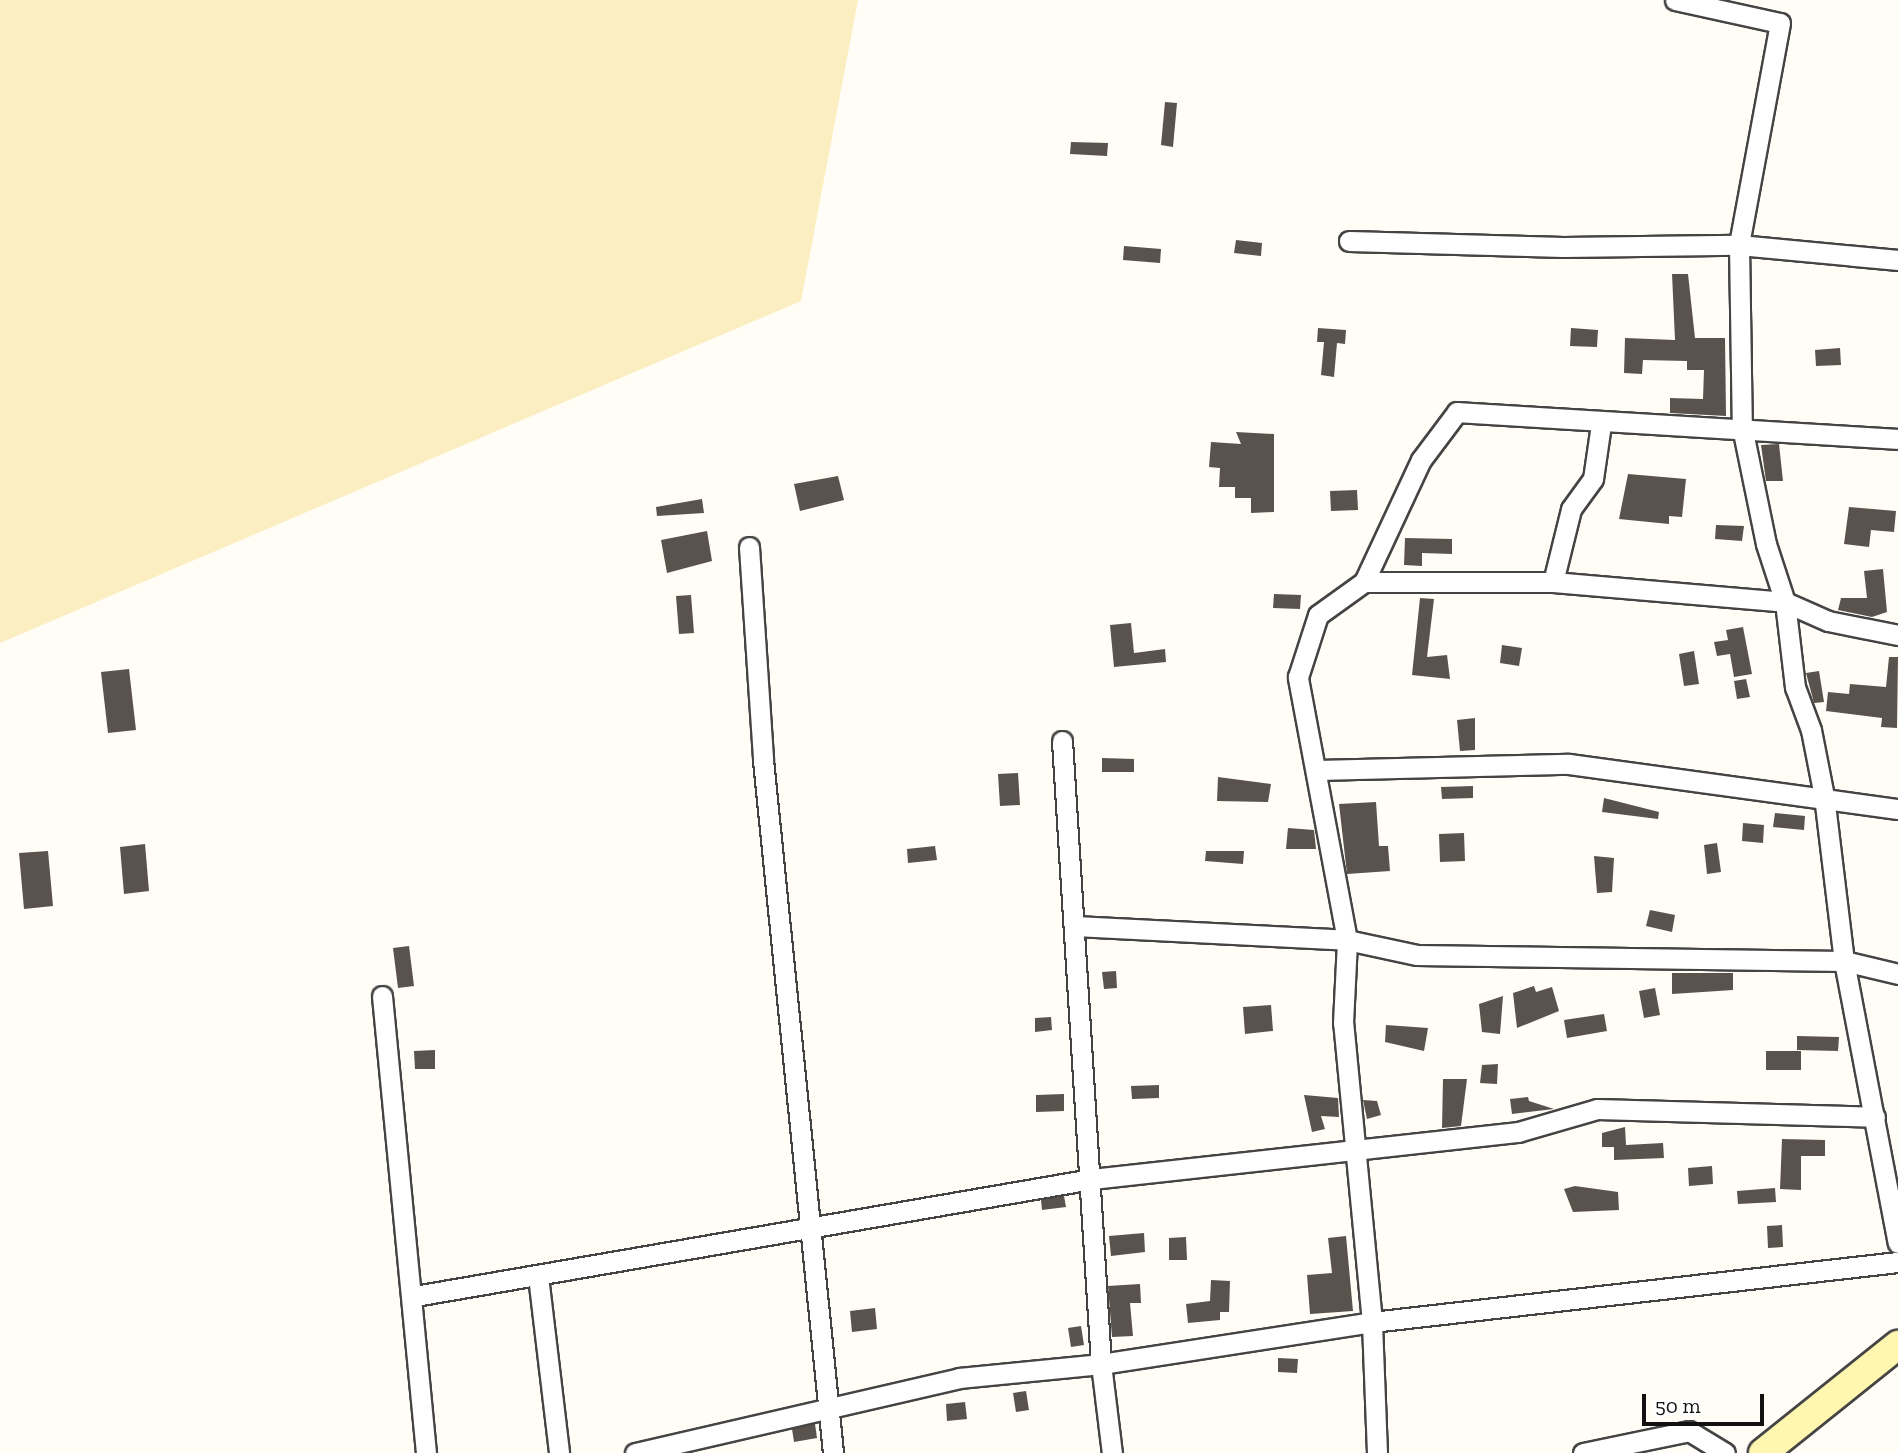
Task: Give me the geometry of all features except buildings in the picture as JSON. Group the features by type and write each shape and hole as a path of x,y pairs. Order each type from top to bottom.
{"main road":[{"path":"1763,1453 1898,1345"}],"street":[{"path":"1675,0 1780,23 1740,245 1742,426 1766,544 1786,602 1795,687 1811,730 1824,796 1844,961 1898,1243"},
{"path":"1349,241 1563,247 1740,245 1898,260"},
{"path":"1377,1453 1372,1322 1353,1150 1343,1023 1347,940 1336,904 1317,770 1298,677 1306,643 1318,615 1364,582 1420,460 1457,412 1601,424 1742,426 1898,439"},
{"path":"1553,582 1571,509 1593,479 1601,424"},
{"path":"749,547 807,1226 833,1453"},
{"path":"1364,582 1553,582 1786,602 1828,621 1898,635"},
{"path":"1062,741 1092,1179 1101,1364 1112,1453"},
{"path":"1317,770 1569,764 1824,796 1898,810"},
{"path":"1075,926 1347,940 1417,956 1844,961 1898,974"},
{"path":"382,996 415,1296 426,1453"},
{"path":"415,1296 807,1226 1092,1179 1518,1132 1597,1109 1875,1117"},
{"path":"635,1453 828,1404 959,1378 1101,1364 1372,1322 1898,1262"},
{"path":"538,1276 559,1453"},
{"path":"1583,1453 1689,1431 1725,1453"}],"sand":[{"path":"0,0 858,0 801,301 0,643"}]}
